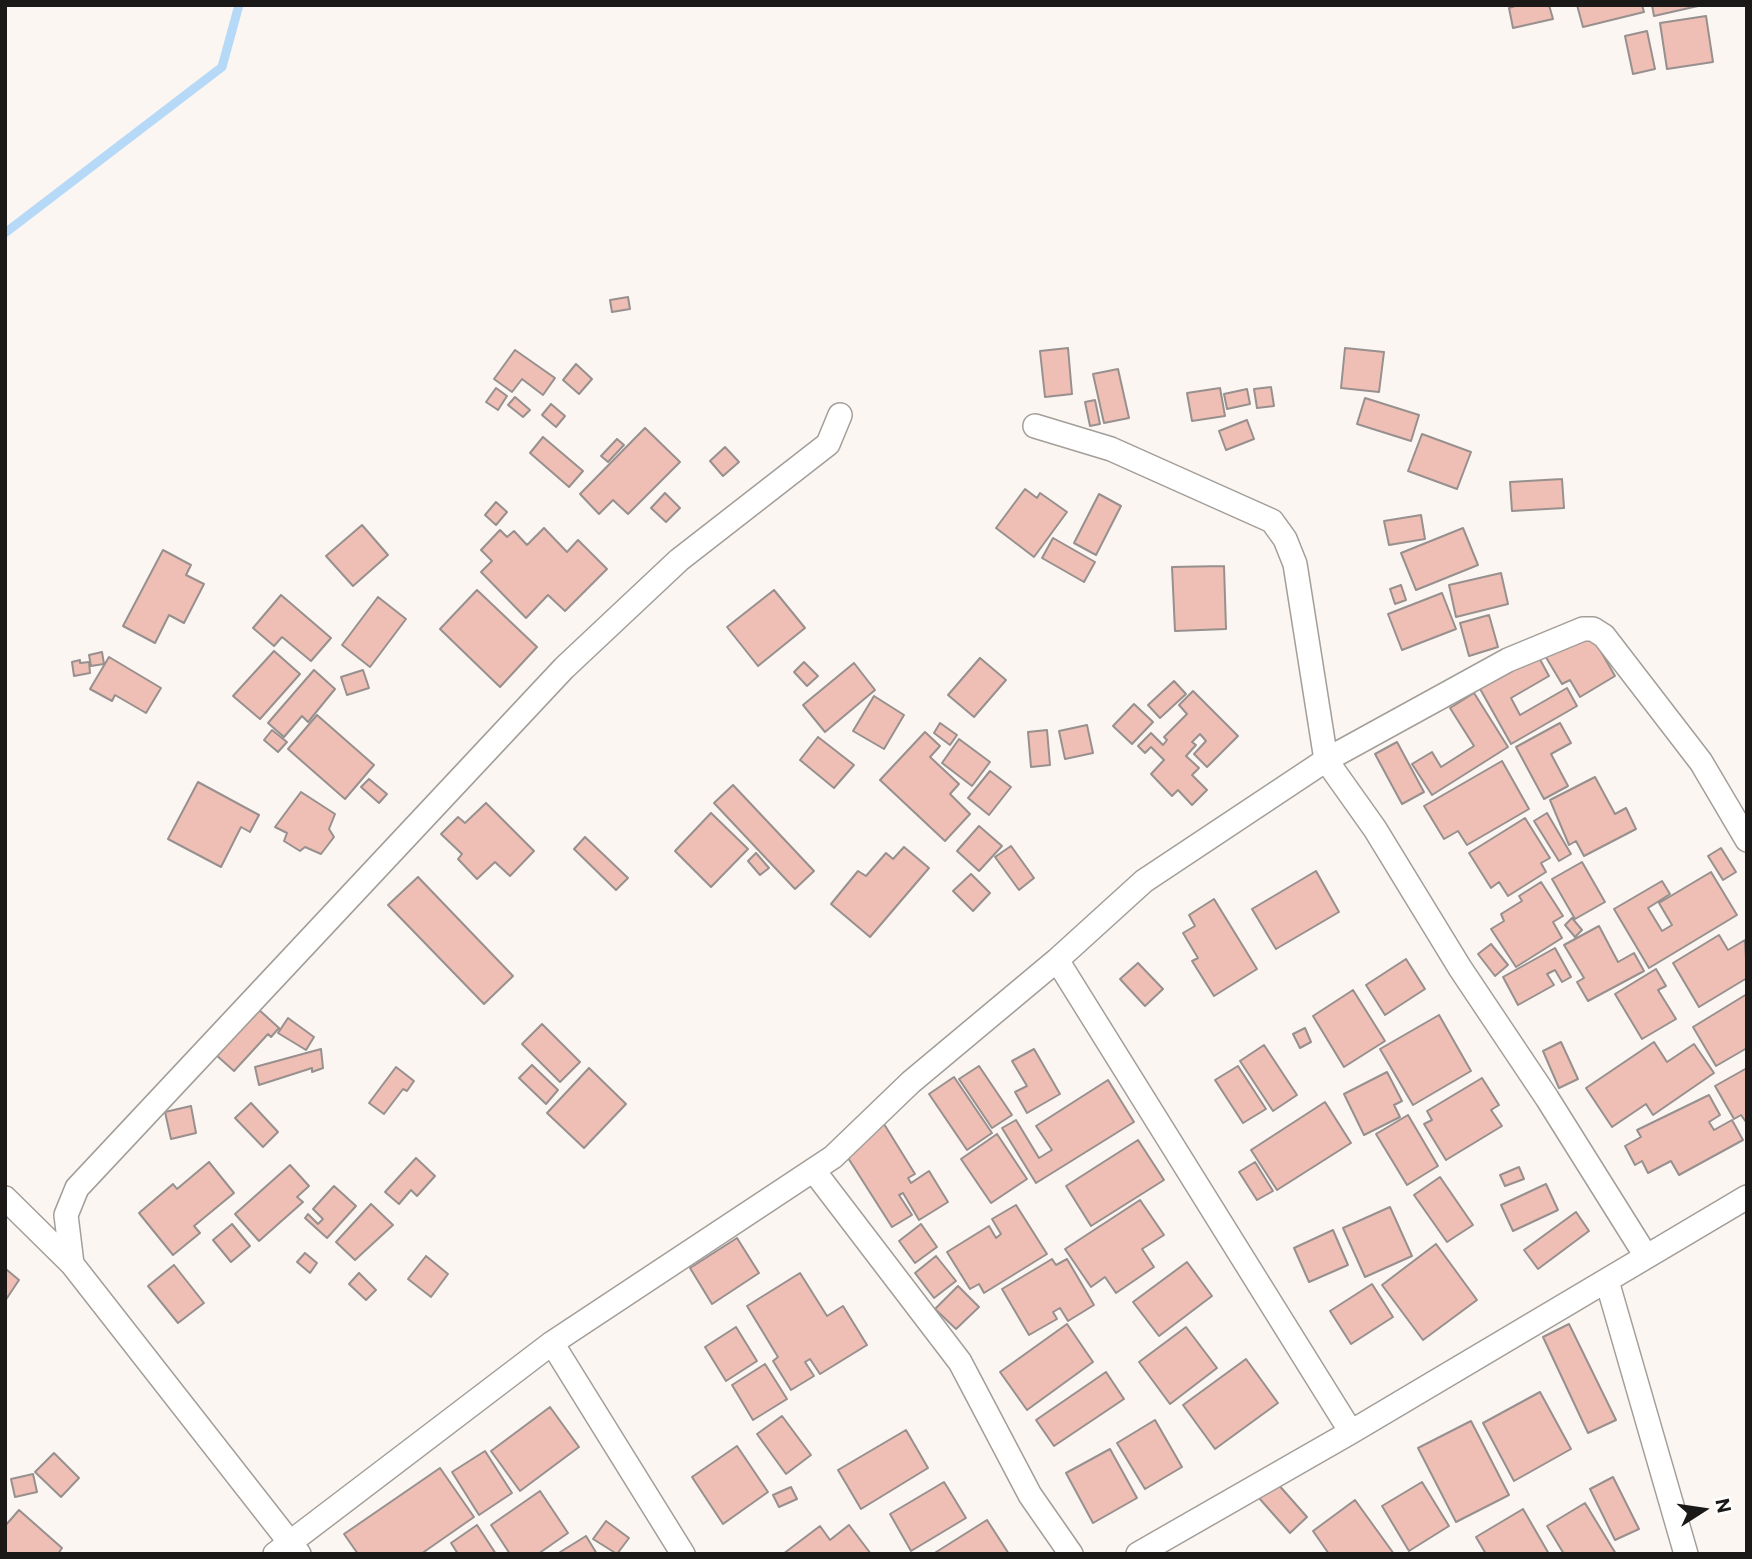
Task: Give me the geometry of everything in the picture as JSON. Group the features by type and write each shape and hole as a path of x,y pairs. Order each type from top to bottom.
{"street":[{"path":"72,1264 66,1215 77,1188 564,668 679,560 828,444 840,415"},
{"path":"1035,426 1111,449 1272,522 1285,539 1295,564 1326,760 1375,829 1460,968 1547,1098 1646,1256"},
{"path":"5,1198 72,1264 288,1550 552,1343 814,1171 911,1082 1057,960 1144,881 1326,760 1508,660 1563,635 1593,629 1604,636 1701,762 1747,840"},
{"path":"1057,960 1350,1433"},
{"path":"814,1171 960,1362 1030,1495 1071,1554"},
{"path":"1138,1554 1350,1433 1747,1197"},
{"path":"1607,1281 1686,1554"},
{"path":"552,1343 683,1554"}],"building":[{"path":"1518,5 1549,5 1553,19 1513,28 1509,8"},
{"path":"1577,5 1642,5 1644,12 1583,27"},
{"path":"1652,5 1698,5 1698,6 1654,16"},
{"path":"1706,16 1713,62 1667,69 1660,23"},
{"path":"1647,31 1655,69 1633,74 1625,36"},
{"path":"628,297 630,309 612,312 610,300"},
{"path":"1068,348 1072,394 1045,397 1040,351"},
{"path":"1345,348 1384,352 1379,392 1341,388"},
{"path":"515,350 555,378 543,395 522,379 512,392 494,379"},
{"path":"576,364 592,379 579,394 563,380"},
{"path":"1118,369 1129,418 1104,423 1093,374"},
{"path":"1271,387 1274,406 1257,408 1254,389"},
{"path":"496,388 507,396 498,410 486,402"},
{"path":"1220,388 1225,416 1192,421 1187,393"},
{"path":"1247,389 1250,404 1227,409 1224,394"},
{"path":"515,397 530,410 523,417 508,405"},
{"path":"1365,398 1419,415 1411,441 1357,424"},
{"path":"1095,400 1100,424 1090,426 1085,402"},
{"path":"551,404 565,416 556,427 542,415"},
{"path":"1247,420 1254,439 1226,450 1219,431"},
{"path":"645,428 680,462 628,514 613,500 599,514 580,494"},
{"path":"1422,434 1471,452 1457,489 1408,471"},
{"path":"543,437 583,471 569,487 530,453"},
{"path":"617,439 624,445 608,462 601,456"},
{"path":"725,447 739,462 723,476 710,461"},
{"path":"1562,479 1564,508 1512,511 1510,482"},
{"path":"1025,489 1037,498 1040,493 1067,512 1034,557 996,528"},
{"path":"665,493 680,508 666,522 651,508"},
{"path":"1099,494 1121,506 1096,555 1074,543"},
{"path":"496,502 507,512 496,525 485,515"},
{"path":"1421,515 1425,539 1389,545 1384,521"},
{"path":"362,525 388,555 353,586 326,556"},
{"path":"544,528 567,552 578,540 607,569 565,611 548,595 526,618 481,572 492,561 481,550 500,530 507,537 514,531 527,545"},
{"path":"1463,528 1478,565 1416,590 1401,553"},
{"path":"1053,538 1095,562 1084,582 1042,558"},
{"path":"163,550 191,565 186,575 204,584 184,623 169,615 155,643 123,626"},
{"path":"1224,566 1226,629 1175,631 1172,567"},
{"path":"1501,573 1508,604 1456,617 1449,585"},
{"path":"1401,585 1406,600 1395,604 1390,589"},
{"path":"477,590 537,647 500,687 440,629"},
{"path":"774,590 805,628 758,666 727,627"},
{"path":"1442,593 1456,629 1402,650 1388,614"},
{"path":"281,595 331,638 311,661 282,637 274,646 253,628"},
{"path":"378,597 406,619 370,667 342,645"},
{"path":"1489,615 1498,647 1469,656 1460,623"},
{"path":"1577,634 1582,642 1592,636 1615,676 1580,697 1570,680 1562,684 1544,654"},
{"path":"274,651 300,674 260,719 233,696"},
{"path":"102,652 104,664 91,666 89,655"},
{"path":"1537,654 1549,676 1511,698 1520,715 1567,688 1577,706 1511,744 1479,687"},
{"path":"109,657 161,688 146,713 115,695 112,701 90,689"},
{"path":"980,658 1006,680 974,717 948,695"},
{"path":"80,660 80,663 89,662 90,673 74,676 72,662"},
{"path":"804,662 818,676 807,686 794,672"},
{"path":"854,663 875,690 825,732 803,705"},
{"path":"314,670 335,689 308,722 302,716 284,737 268,723"},
{"path":"363,670 369,688 347,695 341,677"},
{"path":"1174,681 1186,694 1160,718 1148,705"},
{"path":"1193,691 1238,736 1207,767 1194,754 1206,741 1200,734 1192,742 1196,745 1186,756 1199,768 1192,775 1207,790 1192,805 1178,790 1172,796 1151,774 1164,760 1151,747 1145,753 1138,746 1151,733 1163,745 1167,740 1164,737 1187,714 1179,705"},
{"path":"1474,693 1508,747 1432,795 1412,764 1432,752 1441,767 1474,746 1450,708"},
{"path":"874,696 904,715 884,749 853,731"},
{"path":"1134,704 1153,722 1132,744 1113,726"},
{"path":"317,715 374,765 345,799 288,749"},
{"path":"940,723 957,735 950,745 934,733"},
{"path":"1560,723 1571,743 1551,754 1568,786 1544,799 1516,747"},
{"path":"1087,725 1093,753 1065,759 1059,731"},
{"path":"272,730 287,742 278,752 264,740"},
{"path":"1047,730 1050,765 1031,767 1028,732"},
{"path":"925,732 940,746 930,757 959,784 950,794 970,814 945,841 880,780"},
{"path":"818,737 854,765 834,788 800,760"},
{"path":"959,739 990,762 972,786 942,763"},
{"path":"1397,742 1424,792 1402,804 1375,754"},
{"path":"1502,761 1529,809 1467,845 1458,831 1444,839 1424,806"},
{"path":"990,771 1011,787 989,815 968,798"},
{"path":"1595,777 1615,814 1626,808 1636,829 1584,856 1576,841 1569,845 1550,800"},
{"path":"369,779 387,794 379,803 361,787"},
{"path":"198,782 259,815 250,832 241,827 221,867 168,839"},
{"path":"733,785 814,871 795,889 714,803"},
{"path":"301,792 335,814 329,829 334,837 321,854 305,847 300,851 284,841 287,833 275,827"},
{"path":"486,803 534,851 510,876 495,862 477,879 458,859 462,854 441,834 458,817 465,823"},
{"path":"711,813 748,849 711,887 675,851"},
{"path":"1547,813 1571,854 1559,861 1534,821"},
{"path":"1525,818 1550,858 1541,863 1546,872 1508,896 1499,882 1491,888 1469,853"},
{"path":"979,826 1002,846 979,871 957,851"},
{"path":"585,837 628,878 616,890 574,849"},
{"path":"1011,846 1034,878 1019,890 995,857"},
{"path":"904,847 929,868 870,937 831,904 858,871 866,876 886,853 893,859"},
{"path":"1721,848 1736,872 1723,880 1708,856"},
{"path":"756,853 769,868 760,875 748,861"},
{"path":"1582,862 1605,902 1575,919 1552,879"},
{"path":"1316,871 1339,912 1276,949 1252,909"},
{"path":"1711,872 1737,915 1649,968 1614,909 1662,881 1670,894 1648,908 1662,931 1672,925 1659,903"},
{"path":"971,874 990,893 973,911 953,891"},
{"path":"418,877 513,976 484,1004 388,905"},
{"path":"1541,882 1563,916 1553,922 1562,938 1516,967 1491,929 1504,921 1501,914 1522,901 1519,896"},
{"path":"1214,899 1257,969 1214,996 1192,961 1198,958 1183,933 1195,926 1189,915"},
{"path":"1572,918 1582,930 1575,937 1565,925"},
{"path":"1599,926 1618,962 1634,953 1644,971 1588,1001 1577,982 1584,978 1564,945"},
{"path":"1719,935 1728,950 1745,940 1747,978 1699,1007 1673,963"},
{"path":"1491,944 1508,965 1495,976 1478,954"},
{"path":"1555,948 1571,977 1562,982 1555,970 1547,974 1554,985 1518,1005 1503,977"},
{"path":"1406,959 1425,989 1385,1015 1366,985"},
{"path":"1138,963 1163,989 1145,1006 1120,979"},
{"path":"1656,969 1666,986 1658,990 1676,1019 1642,1039 1615,994"},
{"path":"1353,990 1385,1041 1344,1067 1313,1016"},
{"path":"1747,994 1747,1048 1716,1066 1693,1027"},
{"path":"257,1008 279,1028 271,1037 268,1034 234,1071 215,1054"},
{"path":"1439,1015 1471,1071 1413,1105 1380,1049"},
{"path":"288,1018 314,1037 306,1050 278,1033"},
{"path":"542,1024 580,1062 560,1082 522,1044"},
{"path":"1305,1028 1311,1042 1300,1048 1293,1034"},
{"path":"1561,1042 1578,1079 1559,1088 1543,1051"},
{"path":"1654,1042 1667,1062 1694,1044 1714,1073 1653,1115 1646,1104 1612,1127 1586,1088"},
{"path":"1264,1045 1297,1095 1273,1111 1240,1061"},
{"path":"321,1049 323,1068 312,1072 312,1068 259,1085 255,1067"},
{"path":"1034,1049 1060,1094 1027,1113 1015,1092 1027,1086 1012,1061"},
{"path":"532,1065 558,1090 546,1104 519,1078"},
{"path":"979,1066 1012,1115 992,1128 959,1079"},
{"path":"1238,1066 1266,1109 1243,1123 1215,1080"},
{"path":"396,1067 414,1081 407,1091 403,1089 384,1114 369,1103"},
{"path":"589,1068 626,1104 584,1148 547,1113"},
{"path":"1747,1068 1746,1122 1741,1115 1734,1119 1715,1086"},
{"path":"1387,1072 1402,1101 1394,1105 1400,1117 1364,1135 1344,1094"},
{"path":"954,1077 992,1133 967,1150 929,1094"},
{"path":"1482,1078 1499,1105 1491,1110 1502,1126 1446,1160 1424,1124 1432,1120 1427,1111"},
{"path":"1108,1080 1134,1122 1036,1183 1002,1128 1016,1120 1039,1158 1052,1150 1036,1126"},
{"path":"1709,1095 1720,1115 1709,1122 1714,1130 1732,1120 1743,1140 1679,1175 1671,1161 1648,1173 1642,1161 1635,1165 1625,1146 1641,1137 1637,1130"},
{"path":"1325,1102 1351,1143 1277,1190 1251,1150"},
{"path":"251,1103 278,1132 263,1147 235,1118"},
{"path":"191,1106 196,1133 171,1139 165,1112"},
{"path":"1408,1115 1438,1166 1407,1185 1376,1134"},
{"path":"884,1124 915,1174 908,1178 911,1183 929,1171 948,1202 919,1220 903,1193 899,1195 912,1215 892,1227 843,1150"},
{"path":"997,1134 1027,1179 991,1203 961,1159"},
{"path":"1138,1140 1164,1180 1091,1226 1066,1186"},
{"path":"416,1158 435,1176 417,1196 411,1190 399,1204 385,1192"},
{"path":"209,1162 234,1193 194,1226 200,1233 173,1255 139,1213 173,1184 177,1189"},
{"path":"1255,1162 1273,1191 1257,1200 1239,1172"},
{"path":"290,1165 309,1186 297,1197 303,1202 259,1241 235,1214"},
{"path":"1519,1167 1524,1179 1505,1186 1500,1175"},
{"path":"1440,1177 1473,1225 1447,1242 1414,1195"},
{"path":"1546,1184 1558,1210 1513,1231 1501,1205"},
{"path":"334,1186 356,1206 327,1238 305,1218 308,1214 318,1224 323,1219 313,1209"},
{"path":"1140,1200 1164,1235 1142,1249 1154,1267 1116,1293 1105,1277 1091,1287 1065,1249"},
{"path":"371,1204 393,1225 355,1260 336,1242"},
{"path":"1016,1205 1047,1254 984,1293 979,1284 970,1289 947,1252 989,1226 996,1238 1001,1234 992,1219"},
{"path":"1390,1207 1412,1256 1365,1277 1343,1228"},
{"path":"1576,1212 1589,1231 1538,1269 1524,1250"},
{"path":"232,1224 250,1246 231,1262 213,1240"},
{"path":"921,1224 937,1247 915,1263 899,1241"},
{"path":"1333,1230 1348,1265 1309,1282 1294,1248"},
{"path":"737,1238 759,1273 712,1304 690,1268"},
{"path":"1436,1244 1477,1300 1423,1340 1382,1285"},
{"path":"305,1253 317,1263 310,1273 297,1262"},
{"path":"426,1256 448,1274 431,1297 408,1279"},
{"path":"936,1256 956,1281 934,1298 915,1273"},
{"path":"1052,1259 1056,1265 1067,1259 1094,1305 1068,1321 1060,1308 1053,1312 1057,1319 1029,1335 1002,1289"},
{"path":"1187,1262 1212,1296 1159,1336 1133,1302"},
{"path":"174,1265 204,1303 178,1323 148,1286"},
{"path":"7,1270 19,1280 5,1301 5,1272"},
{"path":"359,1273 376,1290 366,1300 349,1284"},
{"path":"800,1273 827,1316 843,1306 867,1345 820,1374 810,1359 805,1362 814,1376 791,1390 773,1361 778,1357 747,1306"},
{"path":"1372,1284 1393,1317 1351,1344 1330,1311"},
{"path":"958,1286 979,1307 956,1329 935,1309"},
{"path":"1067,1324 1093,1362 1027,1410 1000,1372"},
{"path":"1569,1324 1616,1420 1588,1433 1543,1337"},
{"path":"736,1327 757,1361 726,1381 705,1347"},
{"path":"1186,1327 1217,1368 1170,1404 1139,1362"},
{"path":"1246,1359 1278,1403 1215,1449 1183,1405"},
{"path":"765,1364 787,1399 753,1420 732,1385"},
{"path":"1106,1372 1124,1399 1054,1446 1036,1420"},
{"path":"1540,1392 1571,1449 1514,1481 1483,1423"},
{"path":"550,1407 579,1447 520,1491 491,1451"},
{"path":"782,1416 811,1455 786,1474 757,1434"},
{"path":"1155,1420 1182,1467 1145,1489 1117,1443"},
{"path":"1471,1421 1509,1495 1456,1522 1418,1448"},
{"path":"906,1430 928,1468 861,1509 838,1470"},
{"path":"737,1446 768,1492 723,1524 692,1477"},
{"path":"1110,1449 1137,1498 1093,1523 1066,1473"},
{"path":"485,1451 512,1493 479,1515 452,1472"},
{"path":"54,1453 79,1478 61,1497 35,1472"},
{"path":"440,1468 474,1517 421,1554 358,1554 344,1534"},
{"path":"33,1474 37,1492 15,1497 11,1479"},
{"path":"1613,1477 1639,1529 1615,1540 1590,1489"},
{"path":"944,1482 966,1518 911,1551 890,1514"},
{"path":"1422,1482 1449,1526 1409,1551 1382,1506"},
{"path":"1277,1483 1307,1517 1290,1533 1259,1498"},
{"path":"791,1487 797,1499 779,1507 773,1495"},
{"path":"540,1491 568,1533 538,1554 510,1554 491,1525"},
{"path":"1355,1500 1394,1554 1329,1554 1313,1531"},
{"path":"1585,1503 1616,1554 1564,1554 1547,1526"},
{"path":"1523,1509 1549,1554 1486,1554 1476,1537"},
{"path":"19,1510 62,1548 58,1554 5,1554 5,1526"},
{"path":"987,1520 1009,1554 933,1554"},
{"path":"606,1521 629,1538 617,1554 593,1539"},
{"path":"477,1525 496,1554 458,1554 451,1543"},
{"path":"849,1525 871,1554 783,1554 820,1526 830,1540"},
{"path":"586,1536 597,1554 557,1554"}],"waterway":[{"path":"5,233 222,67 239,5"}]}
